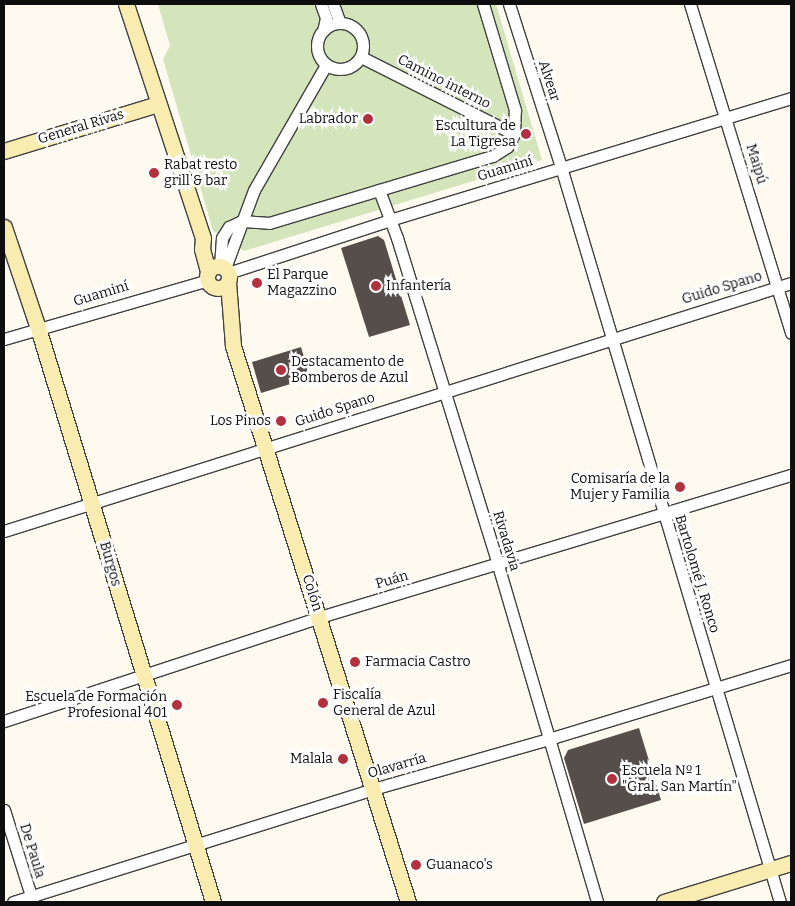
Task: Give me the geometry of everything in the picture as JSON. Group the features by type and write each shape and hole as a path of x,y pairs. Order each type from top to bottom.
{"main road":[{"path":"126,4 158,104 170,133"},
{"path":"136,4 166,103 170,133"},
{"name":"General Rivas","path":"4,151 158,104"},
{"name":"Colón","path":"170,133 203,238 210,246 219,273 233,346 320,617 408,902"},
{"name":"Burgos","path":"4,227 38,328 93,505 213,902"},
{"path":"664,902 791,863"}],"street":[{"path":"321,4 326,18 323,31 319,37 317,53 326,65 336,70 347,69 361,57 363,44 358,31 340,23 333,4"},
{"path":"242,221 270,223 501,153 514,134 515,110 483,4"},
{"name":"Alvear","path":"509,4 561,167"},
{"name":"Maipú","path":"690,4 791,333"},
{"path":"323,31 340,23"},
{"name":"Camino interno","path":"361,57 514,134"},
{"path":"219,273 254,190 326,65"},
{"name":"Guaminí","path":"4,339 791,98"},
{"name":"Bartolomé J. Ronco","path":"561,167 662,514 780,902"},
{"name":"Rivadavia","path":"379,190 498,565 597,902"},
{"name":"Guido Spano","path":"4,531 93,505 611,337 791,283"},
{"name":"Puán","path":"4,721 320,617 498,565 791,475"},
{"name":"Olavarría","path":"13,902 32,899 194,844 373,789 549,739 791,664"},
{"name":"De Paula","path":"4,810 32,899"}],"green space":[{"path":"158,4 496,4 542,160 244,251 213,231 163,59 170,46"}],"building":[{"name":"Infantería","path":"378,236 384,240 410,325 369,337 341,248"},
{"name":"Destacamento de Bomberos de Azul","path":"301,347 310,378 261,393 252,362"},
{"name":"Escuela Nº 1 \"Gral. San Martín\"","path":"639,728 661,800 584,824 564,758 568,750"}],"place":[{"name":"Labrador","path":"368,119"},
{"name":"Escultura de La Tigresa","path":"526,134"},
{"name":"Rabat resto grill & bar","path":"154,173"},
{"name":"El Parque Magazzino","path":"257,283"},
{"name":"Infantería","path":"376,286"},
{"name":"Destacamento de Bomberos de Azul","path":"281,370"},
{"name":"Los Pinos","path":"281,421"},
{"name":"Comisaría de la Mujer y Familia","path":"680,487"},
{"name":"Farmacia Castro","path":"355,662"},
{"name":"Fiscalía General de Azul","path":"323,703"},
{"name":"Escuela de Formación Profesional 401","path":"177,705"},
{"name":"Malala","path":"343,759"},
{"name":"Escuela Nº 1 \"Gral. San Martín\"","path":"612,779"},
{"name":"Guanaco's","path":"416,865"}]}
